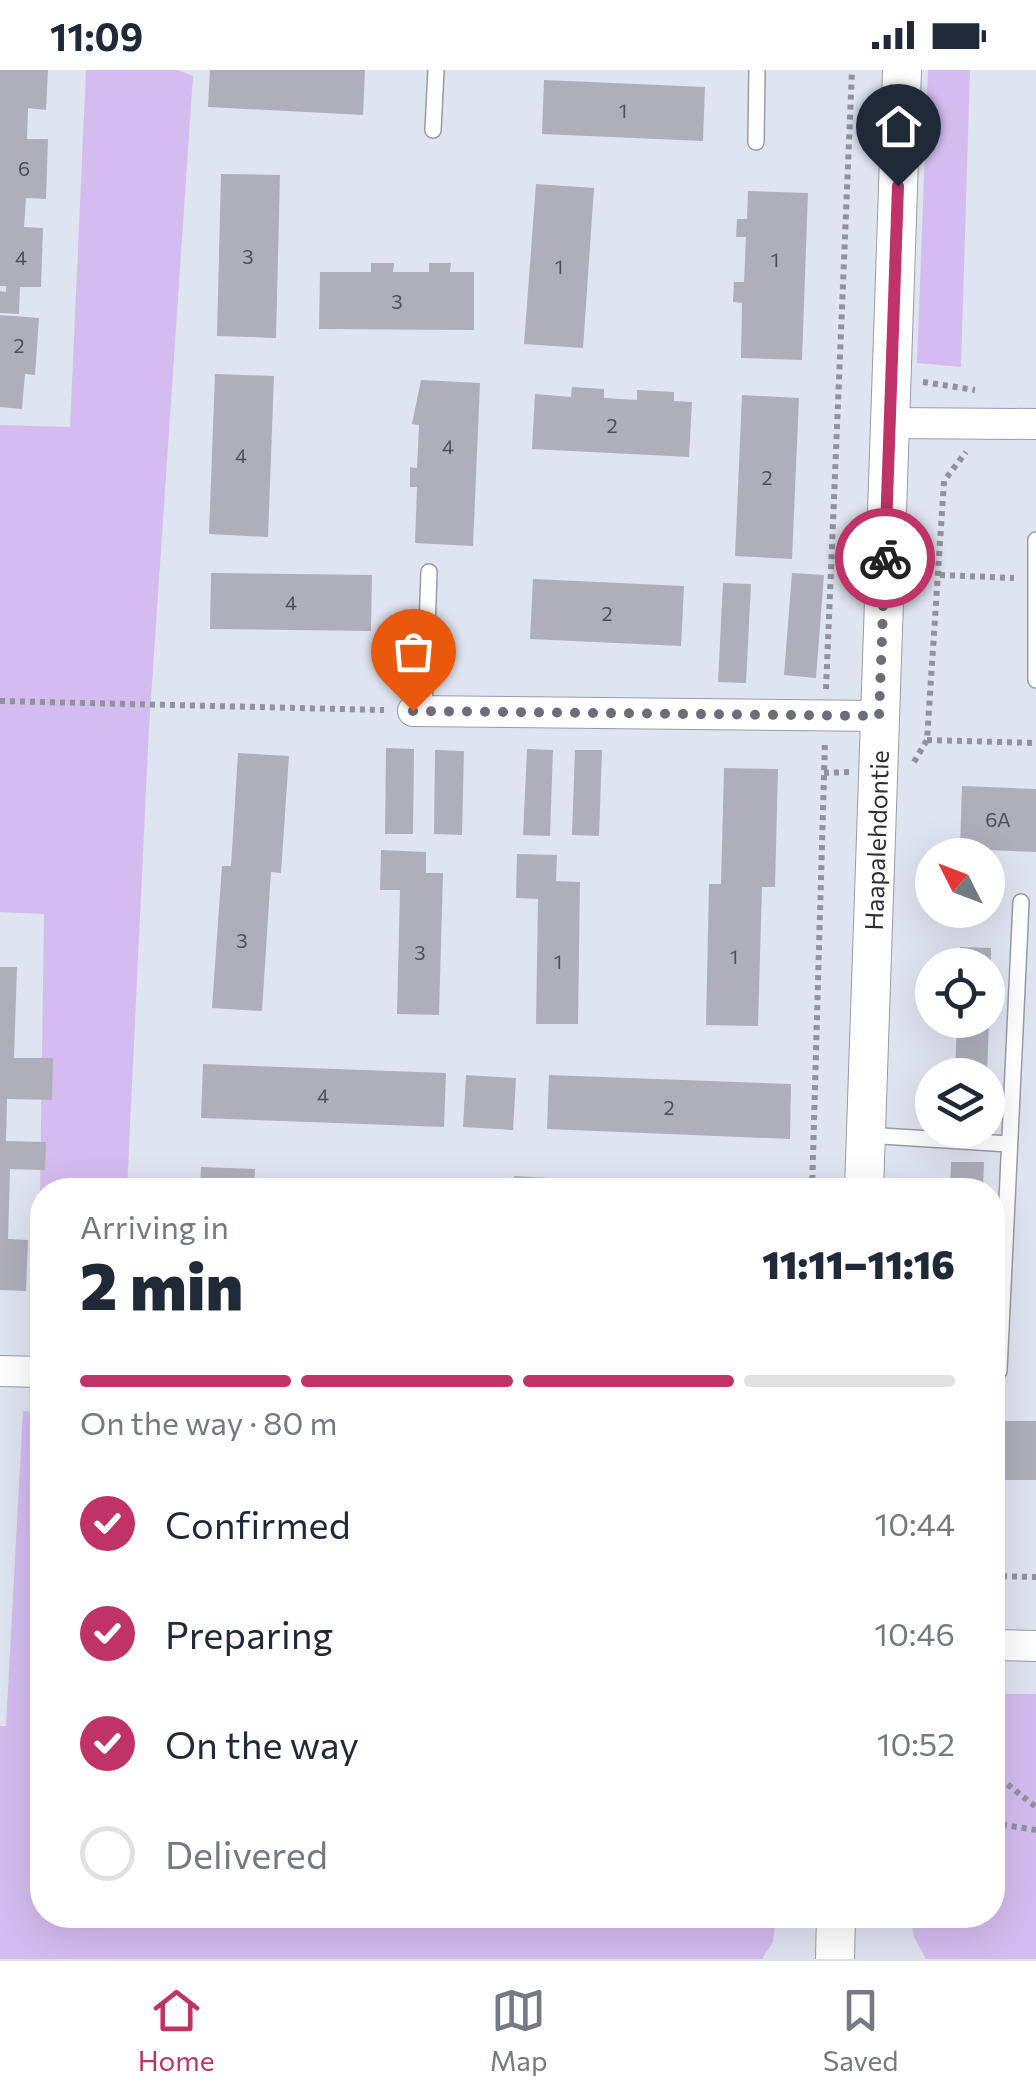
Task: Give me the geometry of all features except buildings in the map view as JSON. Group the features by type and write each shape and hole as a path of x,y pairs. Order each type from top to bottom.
{"street":[{"name":"Haapalehdontie","path":"864,1178 902,70"},
{"path":"891,423 1036,424"},
{"path":"418,711 879,716"},
{"path":"0,1371 30,1372"},
{"path":"1005,1645 1036,1646"},
{"path":"835,1959 836,1928"}],"lane":[{"path":"433,130 436,70"},
{"path":"756,70 756,142"},
{"path":"1036,540 1036,680"},
{"path":"418,711 430,572"},
{"path":"1005,1235 1021,902"},
{"path":"866,1136 1009,1144"}],"path":[{"path":"812,1178 852,70"},
{"path":"893,378 975,390 967,452 944,480 928,740 1036,744"},
{"path":"940,575 1034,580"},
{"path":"0,701 418,711"},
{"path":"1005,1576 1036,1577"},
{"path":"1005,1782 1036,1807"},
{"path":"1005,1826 1036,1830"}],"shaded area":[{"path":"86,70 178,70 193,76 149,728 128,1178 40,1178 44,914 0,912 0,425 70,427"},
{"path":"928,70 970,70 961,367 917,363"},
{"path":"23,1411 30,1412 30,1928 775,1928 773,1942 762,1959 0,1959 0,1726 6,1726"},
{"path":"1005,1694 1036,1694 1036,1959 926,1959 912,1928 1005,1928"}],"way so far":[{"path":"413,711 879,716 885,558"}],"route":[{"path":"885,558 898,186"}]}
